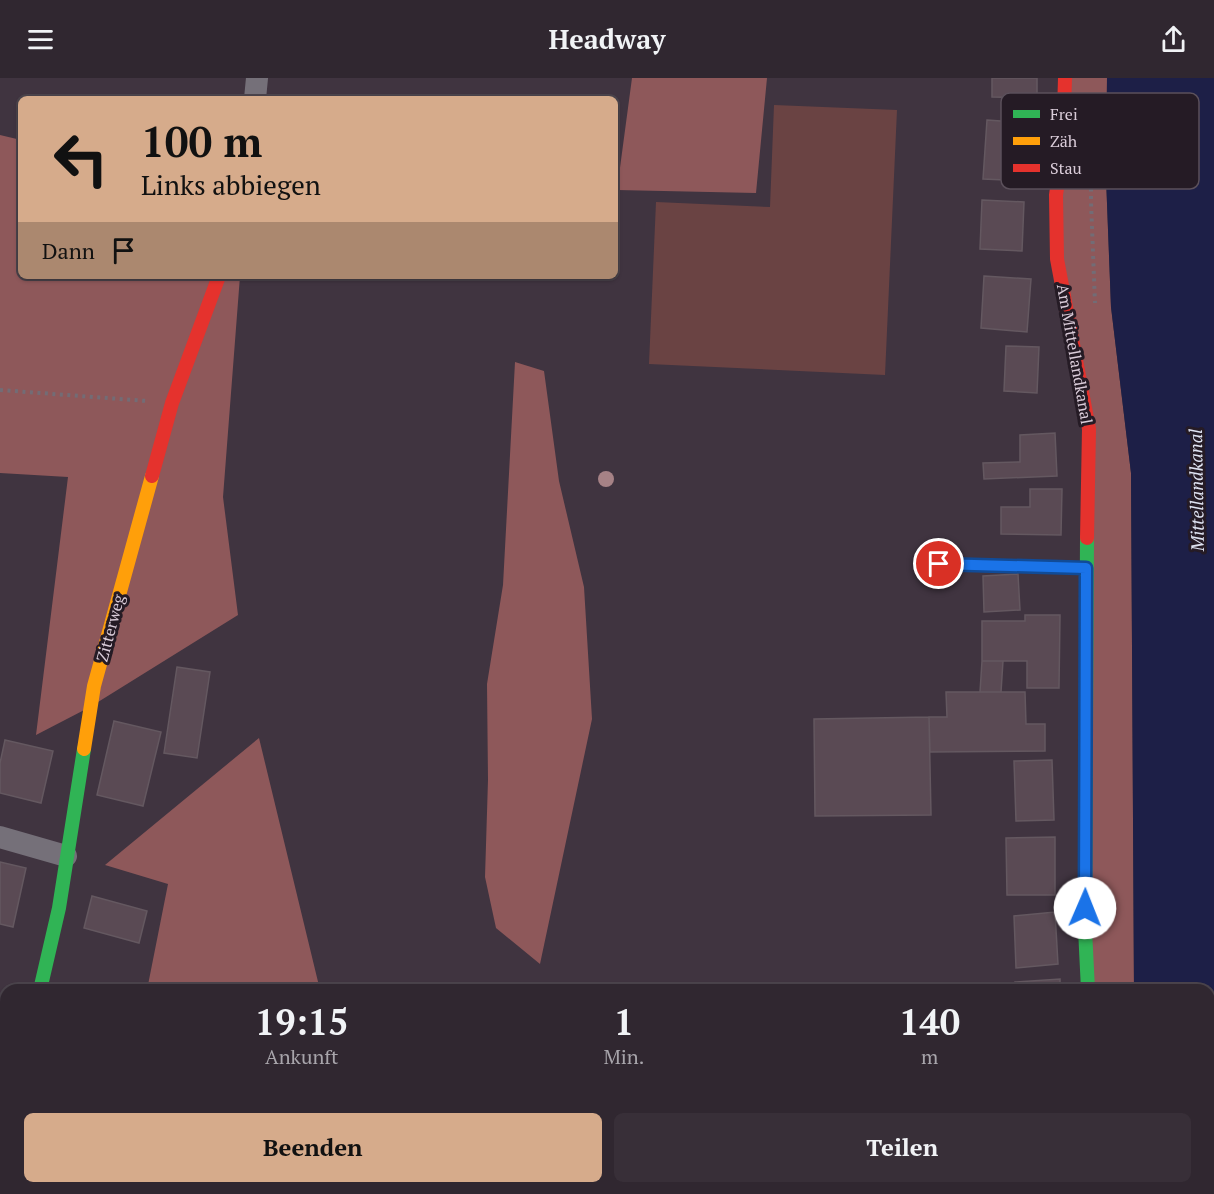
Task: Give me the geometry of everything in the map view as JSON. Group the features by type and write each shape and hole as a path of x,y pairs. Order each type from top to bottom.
{"street":[{"path":"255,96 257,78"},
{"name":"Am Mittellandkanal","path":"1065,78 1065,93"},
{"name":"Am Mittellandkanal","path":"1057,189 1057,259 1089,429 1086,568 1085,929 1088,984"},
{"name":"Zitterweg","path":"41,984 59,908 94,686 172,403 218,279"},
{"path":"0,837 66,856"}],"lane":[{"path":"939,564 1086,568"}],"path":[{"path":"0,390 172,403"}],"shaded area":[{"path":"632,78 767,78 756,193 618,190"},
{"path":"1065,78 1107,78 1107,93 1064,93"},
{"path":"774,105 897,110 885,375 649,364 656,202 770,207"},
{"path":"0,135 18,139 18,279 240,279 223,497 238,615 90,707 36,735 68,477 0,473"},
{"path":"1060,189 1106,189 1111,307 1131,473 1134,984 1088,984 1089,429 1057,259"},
{"path":"515,362 544,371 559,481 584,587 592,719 540,964 496,928 485,877 488,780 487,684 503,585"},
{"path":"259,738 319,984 148,984 168,884 105,865"}],"water":[{"name":"Mittellandkanal","path":"1107,78 1214,78 1214,984 1134,984 1131,473 1111,307 1106,189 1199,189 1199,93 1107,93"}],"building":[{"path":"992,78 1037,78 1037,93 1001,93 1001,97 992,97"},
{"path":"987,120 1001,121 1001,180 983,179"},
{"path":"982,200 1024,202 1022,251 980,249"},
{"path":"984,276 1031,279 1027,332 981,328"},
{"path":"1006,346 1039,347 1037,393 1004,391"},
{"path":"1055,433 1057,476 984,479 983,463 1020,462 1020,435"},
{"path":"1030,489 1062,489 1061,535 1001,534 1001,507 1030,507"},
{"path":"1018,574 1020,610 984,612 983,576"},
{"path":"1025,615 1060,615 1059,688 1027,688 1027,661 982,661 982,621 1025,621"},
{"path":"982,661 1003,661 1001,692 980,692"},
{"path":"177,667 210,672 197,758 164,753"},
{"path":"946,692 1025,692 1026,724 1045,724 1045,751 930,752 929,717 947,717"},
{"path":"929,717 931,815 815,816 814,719"},
{"path":"114,721 161,732 143,806 97,795"},
{"path":"5,740 53,751 41,803 0,793 0,763"},
{"path":"1052,760 1054,820 1016,821 1014,761"},
{"path":"1055,837 1055,895 1007,895 1006,838"},
{"path":"0,862 26,868 13,927 0,924"},
{"path":"92,896 147,911 139,943 84,928"},
{"path":"1055,912 1058,964 1016,968 1014,916"},
{"path":"1060,979 1060,984 1015,984 1015,982"}],"traffic: fast":[{"path":"1087,538 1085,929 1088,984"},
{"path":"41,984 59,908 84,749"}],"traffic: slow":[{"path":"84,749 94,686 152,476"}],"traffic: jam":[{"path":"1065,78 1065,93"},
{"path":"1057,189 1057,259 1089,429 1087,538"},
{"path":"152,476 172,403 218,279"}],"route":[{"path":"939,564 1086,568 1085,908"}]}
